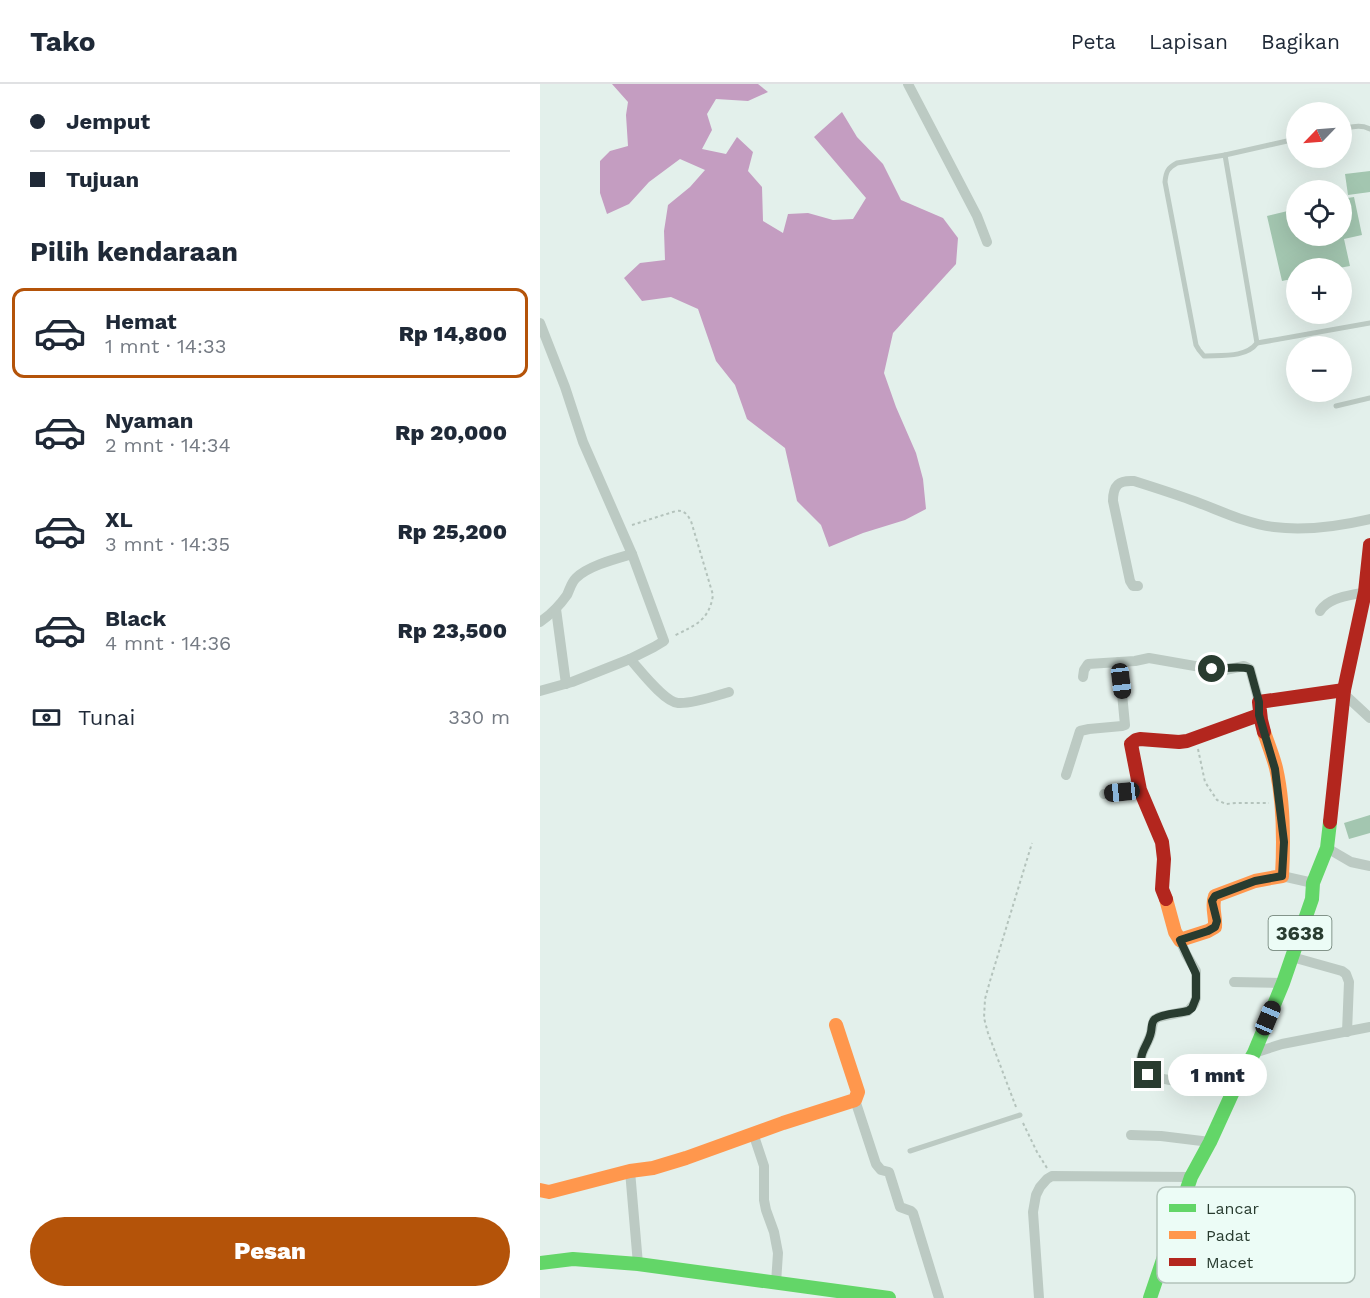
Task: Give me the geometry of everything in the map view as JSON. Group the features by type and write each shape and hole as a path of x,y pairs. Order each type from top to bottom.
{"main road":[{"name":"3638","path":"1188,1187 1236,1085 1254,1053 1283,983 1312,899 1313,883 1327,848 1344,692 1365,592 1370,545"},
{"path":"1259,709 1275,769 1280,804 1284,842 1282,876 1255,881 1215,896 1212,901 1217,921 1215,927 1180,940 1175,932 1162,889 1164,859 1162,842 1140,790 1131,747 1133,742 1140,739 1187,741 1218,731 1259,709 1344,692"},
{"path":"540,1190 549,1192 630,1171 653,1168 783,1122 855,1100 858,1092 836,1025"},
{"path":"540,1263 573,1260 638,1264 890,1298"},
{"name":"3638","path":"1150,1298 1157,1277"}],"street":[{"path":"908,84 977,216 987,242"},
{"path":"540,323 545,354 565,387 584,442 632,554 664,640 630,659 566,684 540,691"},
{"path":"1138,586 1133,586 1130,581 1113,501 1115,488 1126,481 1190,499 1238,518 1273,527 1301,528 1370,519"},
{"path":"540,621 556,609 580,575 607,562 632,554"},
{"path":"1320,611 1330,602 1365,592"},
{"path":"556,609 566,684"},
{"path":"1083,676 1088,664 1149,658 1212,669 1244,666 1250,669 1259,709"},
{"path":"630,659 668,699 677,703 729,692"},
{"path":"1066,775 1080,731 1125,724 1119,662"},
{"path":"1344,692 1370,718"},
{"path":"1104,794 1140,790"},
{"path":"1327,848 1351,862 1370,866"},
{"path":"1282,876 1313,883"},
{"path":"1180,940 1196,971 1196,998 1192,1008 1188,1011 1158,1017 1154,1020 1149,1039 1142,1052 1142,1069 1144,1073 1154,1077 1192,1083 1236,1085"},
{"path":"1292,957 1346,974 1349,982 1347,1032"},
{"path":"1234,982 1283,983"},
{"path":"1254,1053 1282,1044 1370,1027"},
{"path":"855,1100 876,1164 881,1170 889,1172 900,1207 913,1213 939,1298"},
{"path":"753,1133 764,1166 764,1200 778,1252 776,1283"},
{"path":"1131,1135 1210,1142"},
{"path":"630,1171 638,1264"},
{"path":"1039,1298 1033,1212 1036,1195 1047,1179 1052,1176 1191,1177"}],"lane":[{"path":"1352,126 1357,125 1370,129"},
{"path":"1286,141 1177,163 1166,172 1165,182 1198,350 1204,356 1242,354 1257,344 1370,323"},
{"path":"1225,155 1257,344"},
{"path":"1336,406 1370,398"},
{"path":"910,1151 1020,1115"}],"path":[{"path":"620,529 676,511 684,512 691,521 713,595 712,604 701,621 664,640"},
{"path":"1195,738 1205,782 1217,800 1226,804 1280,804"},
{"path":"1032,843 985,999 984,1018 1020,1115 1037,1152 1052,1176"}],"shaded area":[{"path":"612,84 758,84 768,92 748,101 716,99 707,114 712,130 702,149 726,154 737,137 753,152 748,171 762,187 763,221 783,233 788,214 808,213 833,220 853,219 866,198 814,137 842,112 857,137 883,164 901,200 943,218 958,238 956,264 893,333 884,373 916,453 923,479 926,509 905,520 863,533 829,547 821,525 797,501 785,448 747,419 735,385 716,361 698,309 671,297 642,301 624,278 640,263 665,260 664,231 668,205 690,187 705,170 680,159 649,182 629,204 607,214 600,193 600,161 610,151 628,146 626,115 628,102"}],"building":[{"path":"1370,171 1370,192 1352,194 1352,180 1346,180 1345,174"},
{"path":"1352,197 1354,197 1362,235 1352,237"},
{"path":"1286,211 1286,246 1346,246 1348,258 1286,258 1286,280 1282,281 1267,216"},
{"path":"1370,815 1370,833 1349,839 1344,823"}],"traffic: fast":[{"path":"1188,1187 1236,1085 1254,1053 1283,983 1312,899 1313,883 1327,848 1330,822"},
{"path":"540,1263 573,1259 638,1264 889,1298"},
{"path":"1150,1298 1157,1277"}],"traffic: slow":[{"path":"1166,899 1175,932 1180,940 1215,927 1213,904 1215,896 1255,881 1282,876 1281,795 1276,768 1264,732"},
{"path":"540,1190 549,1192 630,1171 653,1168 855,1100 858,1092 836,1025"}],"traffic: jam":[{"path":"1330,822 1344,690 1365,592 1370,545"},
{"path":"1264,732 1259,702 1344,690"},
{"path":"1166,899 1162,889 1164,859 1162,842 1140,790 1131,744 1140,739 1187,741 1259,715"}],"route":[{"path":"1148,1075 1142,1069 1141,1057 1151,1033 1152,1023 1158,1017 1188,1011 1192,1008 1196,998 1196,971 1180,940 1215,927 1217,921 1212,901 1219,893 1255,881 1282,876 1284,842 1275,769 1259,715 1259,702 1250,669 1244,666 1212,669"}]}
